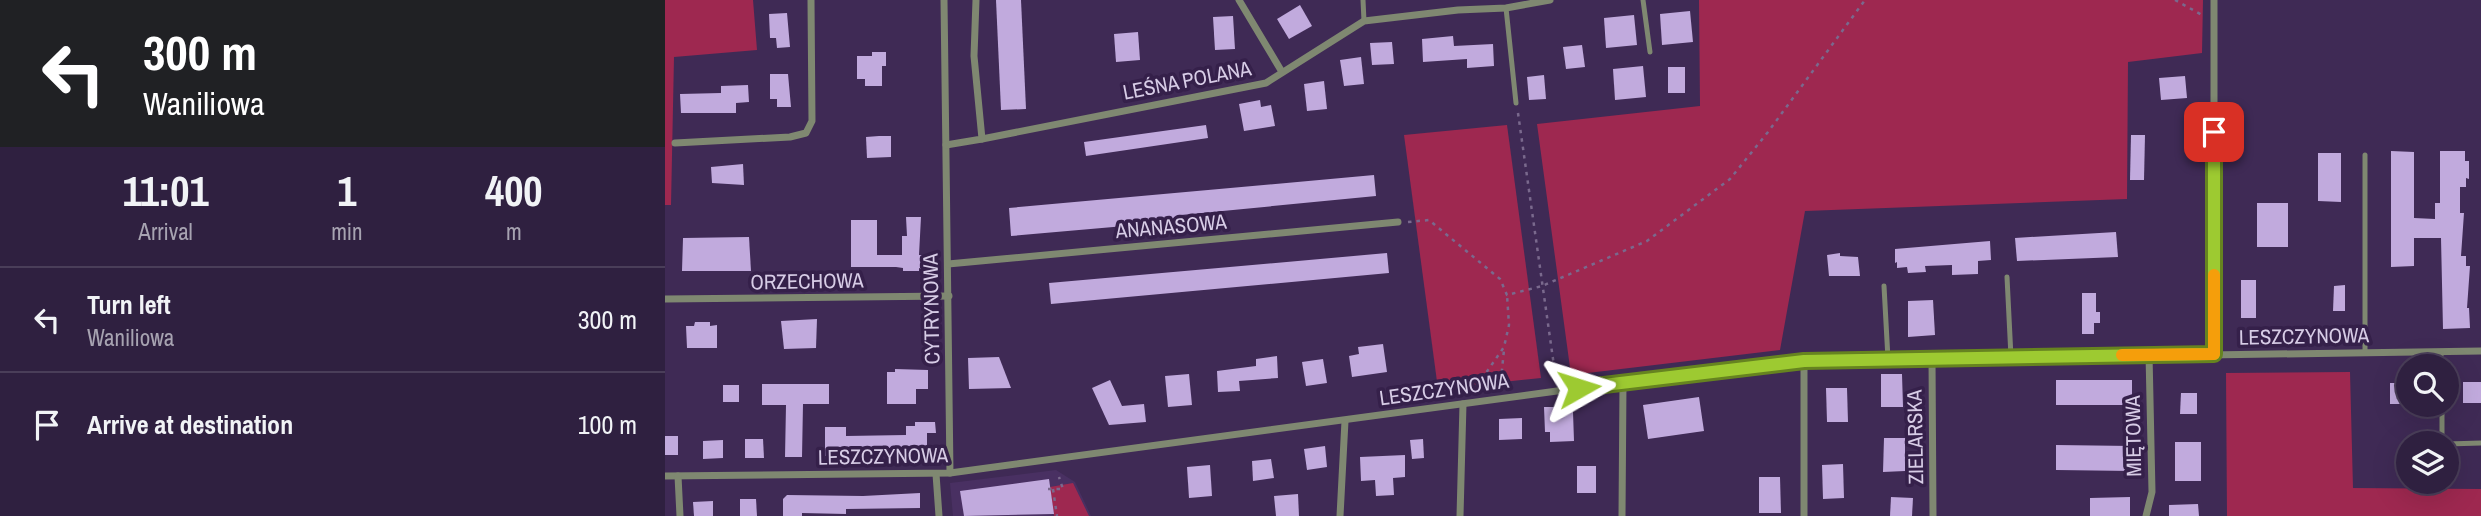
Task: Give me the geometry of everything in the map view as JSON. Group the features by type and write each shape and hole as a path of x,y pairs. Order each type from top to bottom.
{"street":[{"path":"675,143 790,137 806,133 812,121 811,0"},
{"name":"CYTRYNOWA","path":"944,0 950,473"},
{"path":"976,0 974,56 982,139"},
{"path":"1239,0 1282,72"},
{"name":"LEŚNA POLANA","path":"946,145 1266,83 1364,21 1458,10 1506,8 1550,0"},
{"path":"2214,0 2214,354"},
{"name":"ANANASOWA","path":"948,264 1398,222"},
{"name":"ORZECHOWA","path":"665,299 949,296"},
{"name":"LESZCZYNOWA","path":"665,477 950,473 1557,391 1804,361 2481,351"},
{"name":"MIĘTOWA","path":"2146,516 2152,492 2149,354"},
{"name":"ZIELARSKA","path":"1932,358 1933,516"},
{"path":"1804,361 1804,516"},
{"path":"1622,516 1623,384"},
{"path":"1460,516 1463,404"},
{"path":"1340,516 1345,421"},
{"path":"936,474 939,516"},
{"path":"678,477 680,516"}],"lane":[{"path":"1363,0 1364,21"},
{"path":"1457,0 1458,10"},
{"path":"1643,0 1650,52"},
{"path":"1506,8 1517,103"},
{"path":"2365,155 2365,353"},
{"path":"2007,277 2011,357"},
{"path":"1884,286 1888,359"},
{"path":"2459,443 2481,443"}],"path":[{"path":"1507,295 1542,286 1647,241 1730,179 1865,0"},
{"path":"2175,0 2214,22"},
{"path":"1517,103 1557,391"},
{"path":"1398,222 1429,220 1500,279 1507,295 1509,325 1499,399"},
{"path":"1463,404 1504,347"},
{"path":"1048,489 1063,489 1059,477"},
{"path":"1053,489 1057,516"}],"shaded area":[{"path":"665,0 753,0 757,50 674,57 671,205 665,205"},
{"path":"1699,0 2203,0 2202,53 2128,62 2127,199 1805,211 1780,350 1571,375 1537,124 1700,106"},
{"path":"1507,125 1541,378 1438,389 1404,135"},
{"path":"2350,372 2353,488 2396,488 2396,494 2459,494 2459,489 2481,489 2481,516 2227,516 2226,373"},
{"path":"1056,470 1075,482 1091,516 953,516 950,483"},
{"path":"1073,483 1089,516 1054,516 1050,487"}],"building":[{"path":"996,0 1021,0 1026,109 1001,110"},
{"path":"1300,5 1312,26 1289,39 1277,19"},
{"path":"1690,11 1693,42 1662,45 1660,14"},
{"path":"787,13 790,47 777,48 776,38 770,38 769,14"},
{"path":"1634,15 1637,45 1606,48 1604,18"},
{"path":"1233,16 1235,49 1215,50 1213,17"},
{"path":"1138,32 1140,60 1116,62 1114,34"},
{"path":"1453,36 1454,46 1493,44 1494,66 1467,68 1467,59 1423,62 1422,39"},
{"path":"1392,42 1394,64 1372,65 1370,43"},
{"path":"1582,45 1585,67 1566,69 1563,47"},
{"path":"872,52 886,52 886,66 882,66 882,86 865,86 865,79 857,79 857,56 872,56"},
{"path":"1361,57 1364,84 1344,86 1340,60"},
{"path":"1643,66 1646,97 1615,100 1613,69"},
{"path":"1668,67 1685,67 1685,93 1668,93"},
{"path":"770,74 788,74 791,107 777,107 777,99 770,99"},
{"path":"1544,75 1546,99 1529,100 1527,77"},
{"path":"2185,76 2187,98 2161,100 2159,78"},
{"path":"1324,81 1327,109 1307,111 1304,84"},
{"path":"748,85 749,102 736,103 736,113 681,113 680,94 721,93 721,86"},
{"path":"1260,100 1261,107 1271,105 1275,126 1244,131 1239,104"},
{"path":"1206,125 1208,138 1086,156 1084,142"},
{"path":"2131,135 2145,135 2144,180 2130,180"},
{"path":"891,136 891,157 867,158 866,137"},
{"path":"2391,151 2414,152 2414,218 2435,219 2435,203 2440,203 2440,151 2465,151 2465,161 2469,161 2469,179 2466,178 2466,187 2460,187 2460,213 2464,213 2461,256 2466,256 2466,266 2470,266 2467,308 2470,328 2443,329 2441,238 2414,238 2414,266 2391,267"},
{"path":"2318,153 2341,153 2341,202 2318,201"},
{"path":"743,164 744,185 712,183 711,167"},
{"path":"1374,175 1376,196 1181,215 1182,221 1011,236 1009,208"},
{"path":"2257,203 2288,203 2288,247 2257,247"},
{"path":"906,217 921,217 919,255 922,255 922,269 903,271 903,268 896,267 851,267 851,220 877,220 877,255 902,255 902,236 907,236"},
{"path":"2116,232 2118,257 2017,261 2015,238"},
{"path":"749,237 751,271 682,271 683,238"},
{"path":"1990,241 1991,260 1978,261 1978,274 1952,275 1952,265 1925,266 1926,272 1908,273 1907,267 1897,268 1897,262 1895,263 1895,249"},
{"path":"1387,253 1389,273 1051,304 1049,283"},
{"path":"1840,253 1840,256 1858,257 1860,276 1829,276 1827,255"},
{"path":"2241,280 2256,280 2256,318 2241,318"},
{"path":"2345,285 2345,311 2333,311 2334,286"},
{"path":"2082,293 2096,293 2096,312 2100,312 2100,323 2094,323 2094,334 2082,334"},
{"path":"1933,300 1935,335 1908,337 1908,301"},
{"path":"817,319 816,348 784,349 781,321"},
{"path":"695,322 717,325 717,348 687,348 686,326 694,326"},
{"path":"1383,344 1387,372 1352,377 1349,356 1359,354 1358,347"},
{"path":"1277,356 1278,378 1239,381 1240,391 1218,392 1217,371 1256,366 1256,359"},
{"path":"999,357 1011,388 969,389 968,358"},
{"path":"1323,359 1327,383 1306,386 1302,362"},
{"path":"895,369 928,370 928,389 916,389 916,404 887,404 887,372 895,372"},
{"path":"1189,374 1192,405 1168,407 1165,376"},
{"path":"1881,374 1902,374 1903,407 1881,407"},
{"path":"1110,380 1122,406 1144,404 1146,422 1109,425 1092,388"},
{"path":"2056,380 2132,380 2132,405 2056,405"},
{"path":"2463,382 2481,382 2481,403 2463,403"},
{"path":"2390,383 2396,383 2396,404 2390,404"},
{"path":"762,384 829,384 829,404 803,404 802,457 785,457 786,405 762,405"},
{"path":"723,385 739,385 739,402 723,402"},
{"path":"1826,388 1847,388 1848,422 1827,422"},
{"path":"2181,393 2197,393 2197,414 2180,414"},
{"path":"1699,397 1704,431 1648,439 1643,405"},
{"path":"1544,407 1556,407 1557,413 1573,412 1574,441 1550,442 1550,432 1545,432"},
{"path":"1522,418 1522,439 1499,440 1499,419"},
{"path":"915,422 935,422 936,433 927,433 927,450 846,451 846,456 825,456 825,427 846,427 846,436 906,435 906,426 915,426"},
{"path":"665,436 678,436 678,455 665,455"},
{"path":"1884,438 1905,438 1905,471 1883,472"},
{"path":"745,439 763,439 764,458 745,458"},
{"path":"1423,439 1424,458 1412,459 1410,440"},
{"path":"723,440 723,458 703,459 703,441"},
{"path":"2175,442 2201,442 2201,481 2175,481"},
{"path":"2056,445 2132,446 2132,471 2056,470"},
{"path":"1325,446 1327,467 1307,470 1304,449"},
{"path":"1405,455 1405,477 1393,478 1394,495 1376,496 1375,480 1361,481 1360,457"},
{"path":"1271,459 1274,478 1253,481 1252,461"},
{"path":"1843,464 1844,498 1823,499 1822,465"},
{"path":"1210,465 1212,496 1189,498 1187,467"},
{"path":"1577,466 1596,466 1596,493 1577,493"},
{"path":"1759,477 1780,477 1781,513 1759,513"},
{"path":"1049,479 1054,514 964,516 960,491"},
{"path":"920,493 920,508 846,509 846,514 802,513 802,516 783,516 783,499 787,495 863,496"},
{"path":"1298,494 1299,516 1276,516 1274,496"},
{"path":"1891,497 1913,498 1912,516 1890,516"},
{"path":"2130,497 2130,516 2090,516 2090,498"},
{"path":"740,499 756,499 757,516 740,516"},
{"path":"713,501 713,516 694,516 693,502"},
{"path":"2198,504 2199,516 2169,516 2169,505"}],"slow traffic":[{"path":"2122,355 2214,354 2214,275"}],"route":[{"path":"1579,388 1804,361 2214,354 2214,132"}]}
